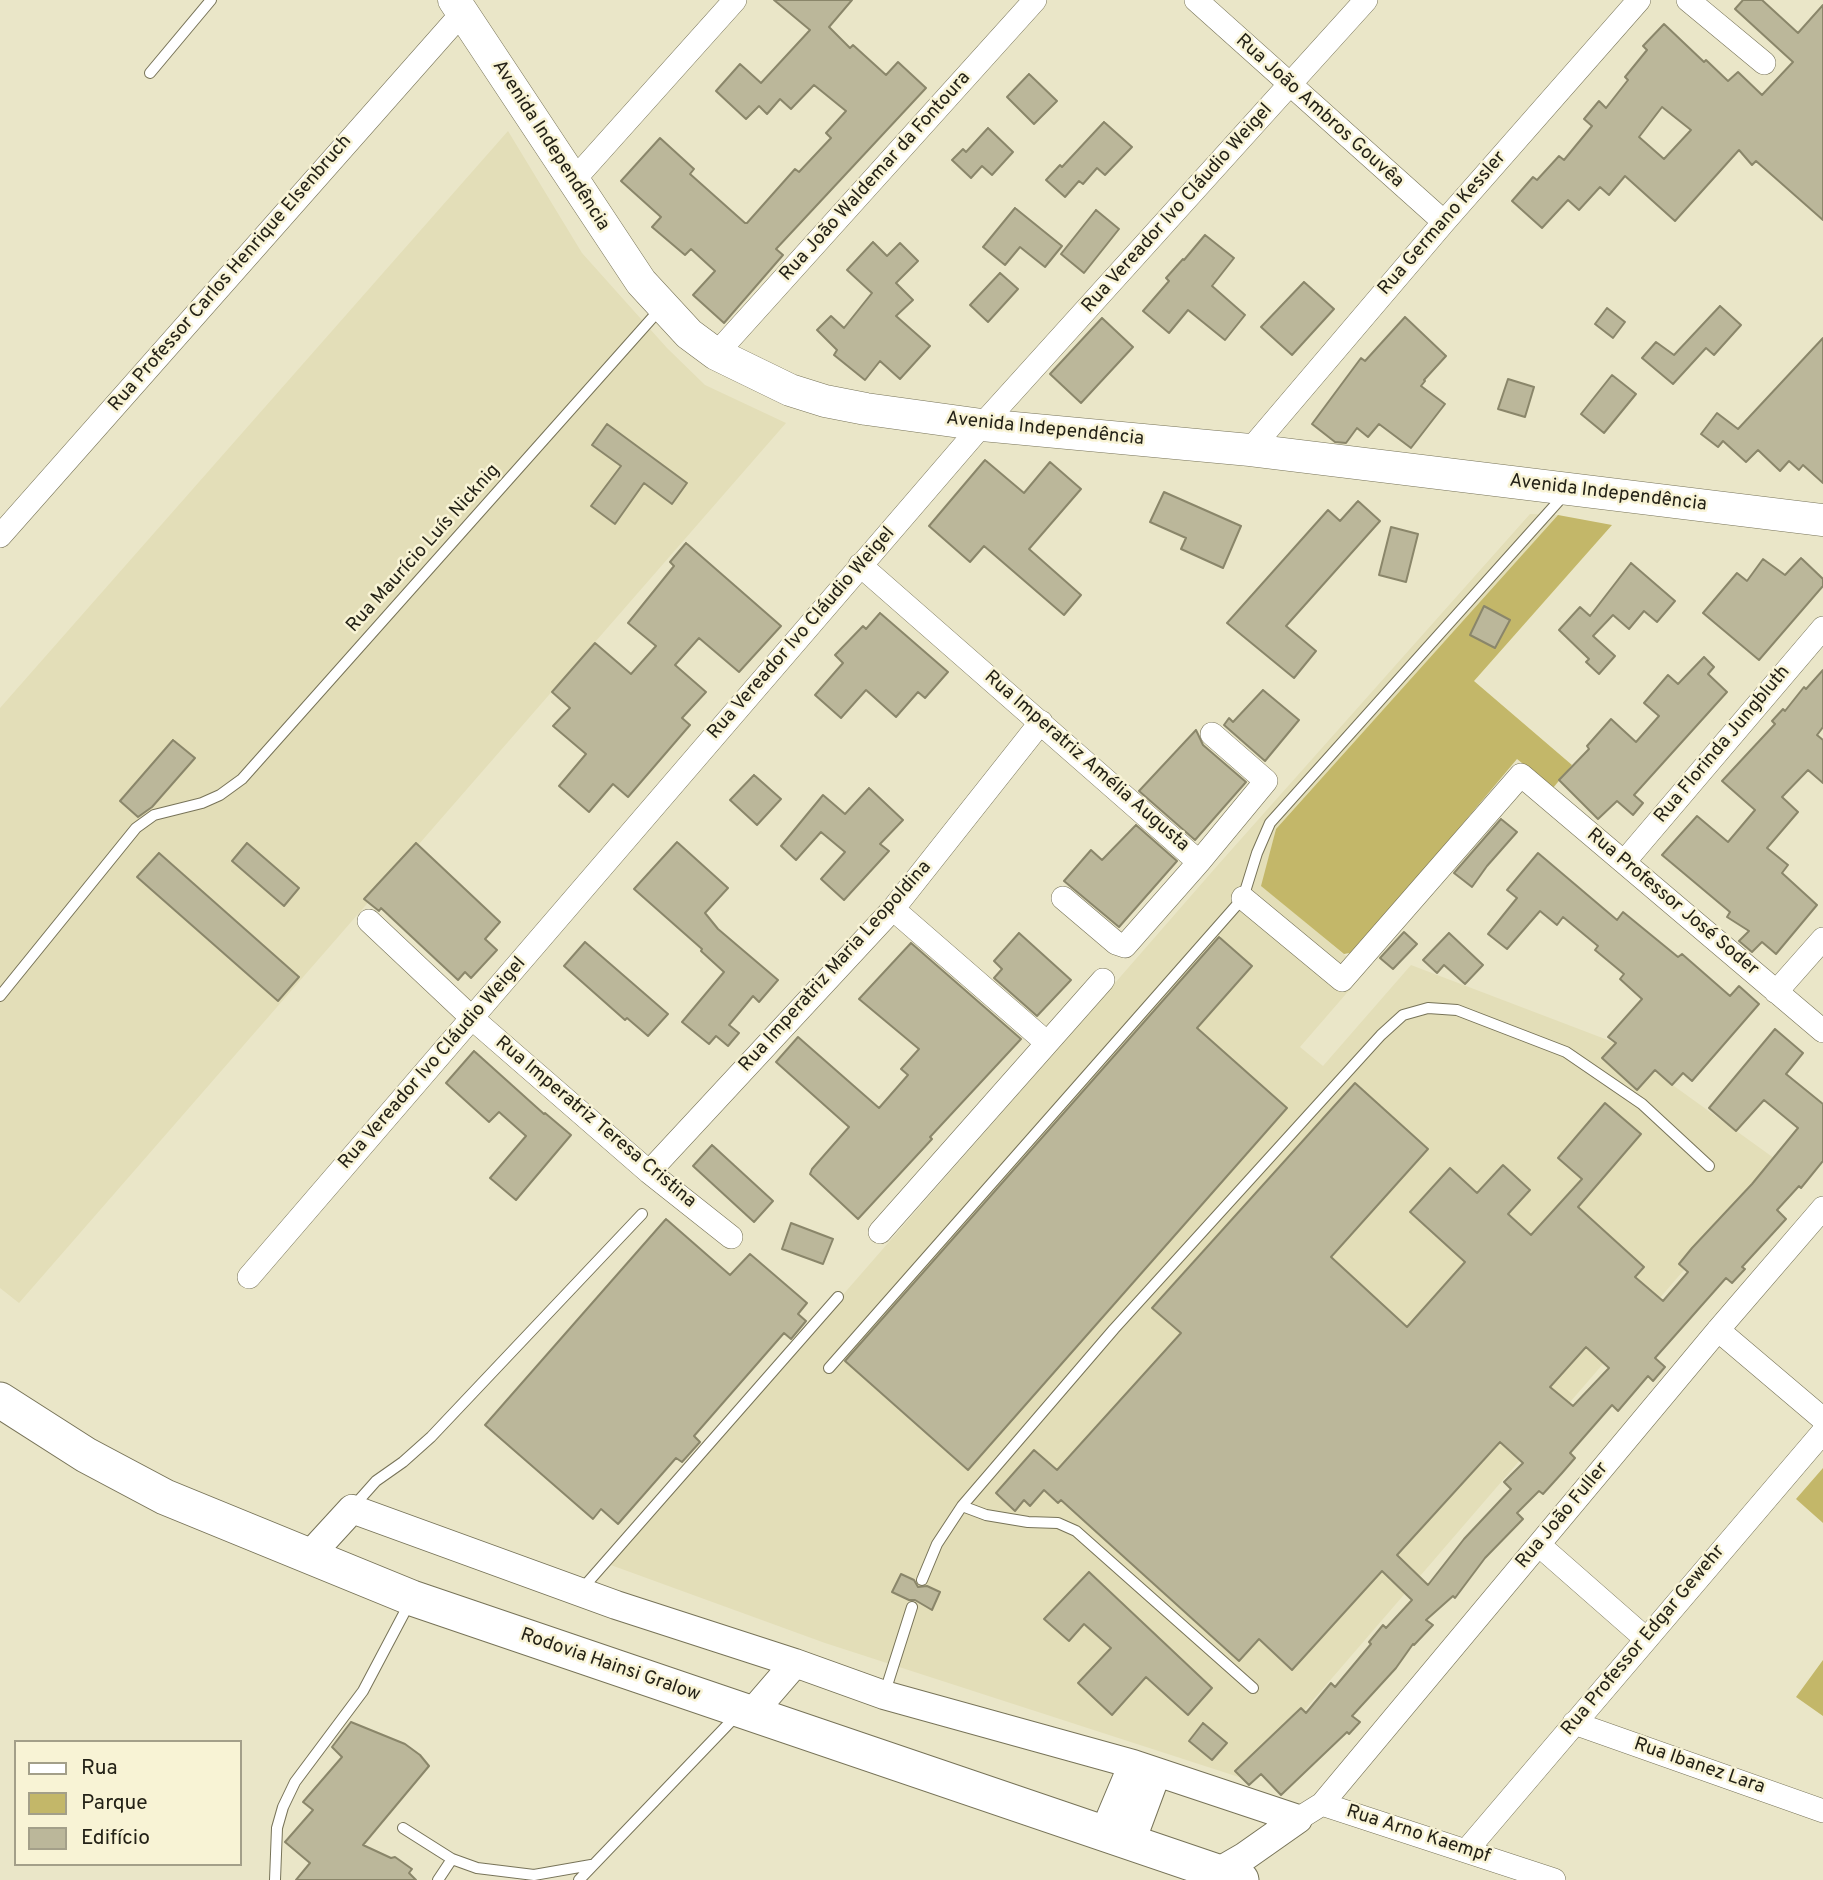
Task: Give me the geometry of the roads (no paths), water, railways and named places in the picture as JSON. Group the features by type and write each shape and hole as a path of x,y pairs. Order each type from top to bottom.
{"main road":[{"name":"Avenida Independência","path":"458,6 640,282 688,334 716,354 790,390 825,401 866,409 982,425 1250,450 1823,520"},
{"name":"Rodovia Hainsi Gralow","path":"0,1400 86,1455 165,1497 412,1598 1229,1876"}],"street":[{"path":"572,182 735,0"},
{"name":"Rua João Waldemar da Fontoura","path":"716,354 1035,0"},
{"name":"Rua João Ambros Gouvêa","path":"1196,0 1290,87 1444,222"},
{"name":"Rua Vereador Ivo Cláudio Weigel","path":"248,1277 982,425 1366,0"},
{"name":"Rua Germano Kessler","path":"1250,450 1444,222 1639,0"},
{"path":"1688,0 1764,63"},
{"name":"Rua Professor Carlos Henrique Elsenbruch","path":"0,536 458,6"},
{"name":"Rua Imperatriz Amélia Augusta","path":"860,565 1199,862 1125,946 1116,943 1063,898"},
{"name":"Rua Florinda Jungbluth","path":"1623,862 1823,628"},
{"name":"Rua Imperatriz Maria Leopoldina","path":"649,1172 893,909 1041,722"},
{"path":"1199,862 1266,781 1212,734"},
{"name":"Rua Professor José Soder","path":"1243,898 1342,980 1521,775 1823,1031"},
{"path":"893,909 1046,1042"},
{"name":"Rua Imperatriz Teresa Cristina","path":"369,921 473,1019 649,1172 730,1237"},
{"path":"1776,992 1823,939"},
{"path":"880,1232 1103,980"},
{"name":"Rua João Fuller","path":"1298,1819 1322,1804 1718,1330 1820,1218"},
{"path":"1718,1330 1823,1419"},
{"name":"Rua Professor Edgar Gewehr","path":"1466,1851 1823,1432"},
{"path":"308,1557 352,1509 580,1592 884,1695 1145,1768 1298,1819"},
{"path":"1539,1545 1645,1638"},
{"path":"746,1712 795,1663"},
{"name":"Rua Ibanez Lara","path":"1574,1723 1823,1811"},
{"path":"1117,1838 1145,1768"},
{"name":"Rua Arno Kaempf","path":"1322,1804 1554,1880"},
{"path":"1229,1876 1244,1857 1298,1819"}],"lane":[{"path":"150,73 211,0"},
{"name":"Rua Maurício Luís Nicknig","path":"0,996 136,828 154,815 202,803 220,795 242,779 273,747 663,306"},
{"path":"829,1368 1243,898 1270,823 1569,489"},
{"path":"922,1580 937,1544 962,1506 1114,1329 1381,1035 1404,1015 1428,1008 1457,1010 1566,1052 1642,1104 1709,1166"},
{"path":"352,1509 376,1481 404,1462 431,1437 642,1214"},
{"path":"580,1592 838,1297"},
{"path":"962,1506 986,1515 1028,1522 1058,1523 1076,1531 1253,1688"},
{"path":"275,1880 277,1828 295,1782 363,1691 412,1598"},
{"path":"884,1695 912,1607"},
{"path":"579,1880 746,1712"},
{"path":"403,1828 452,1858 477,1868 531,1877 591,1866"},
{"path":"438,1880 452,1858"}]}
